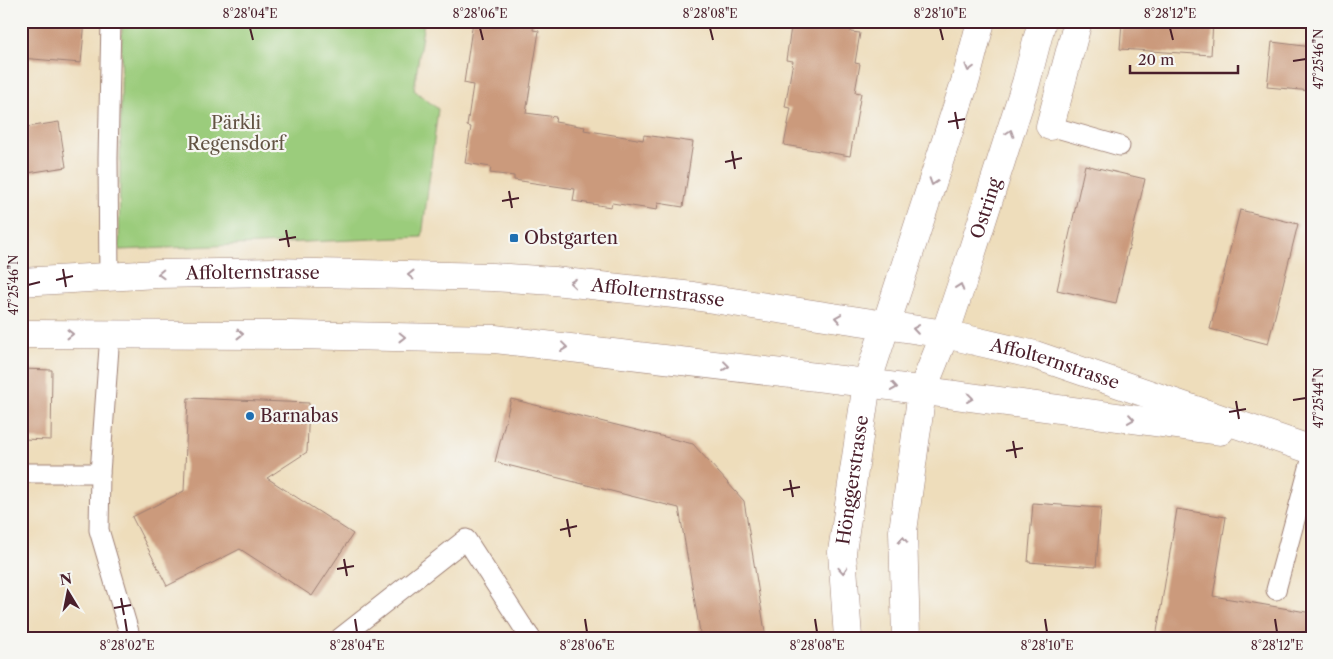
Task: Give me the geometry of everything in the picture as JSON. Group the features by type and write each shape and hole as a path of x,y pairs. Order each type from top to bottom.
{"street":[{"path":"886,325 966,79 981,21"},
{"name":"Ostring","path":"922,391 945,334 1026,82 1042,21"},
{"path":"1050,126 1078,21"},
{"name":"Affolternstrasse","path":"21,282 157,274 274,272 510,278 693,296 945,334 1035,355 1312,450"},
{"name":"Hönggerstrasse","path":"848,638 842,552 867,383 886,325"},
{"name":"Affolternstrasse","path":"21,334 291,335 496,339 867,383 1276,439"},
{"path":"906,638 903,531 922,391"}],"lane":[{"path":"109,278 108,158 111,21"},
{"path":"1050,126 1120,146"},
{"path":"110,334 100,473 99,530 129,632"},
{"path":"1276,590 1312,457"},
{"path":"21,473 100,473"},
{"path":"340,638 466,539 531,638"}],"green space":[{"name":"Pärkli Regensdorf","path":"122,21 424,21 414,90 438,109 422,237 119,250"}],"building":[{"path":"21,21 85,21 81,63 21,58"},
{"path":"473,21 534,21 533,30 539,31 526,113 556,117 555,122 585,127 584,130 643,140 644,135 693,142 683,207 658,203 657,210 612,203 611,207 573,201 575,189 514,180 514,176 490,173 491,167 465,163 471,127 467,126 473,85 464,83"},
{"path":"792,21 853,21 851,32 860,33 855,63 860,64 855,92 861,93 850,156 784,145 791,108 785,107 793,61 786,60"},
{"path":"1122,21 1213,21 1211,55 1120,49"},
{"path":"1272,42 1312,47 1312,91 1267,87"},
{"path":"59,122 66,167 21,174 21,128"},
{"path":"1085,165 1145,179 1116,303 1057,290"},
{"path":"1240,210 1298,224 1268,344 1210,329"},
{"path":"21,369 52,370 51,440 21,439"},
{"path":"188,398 309,403 307,452 267,478 353,534 312,596 240,549 167,586 132,517 184,491"},
{"path":"511,399 693,444 744,501 766,638 701,638 679,508 495,462"},
{"path":"1033,503 1101,508 1096,567 1028,562"},
{"path":"1177,509 1226,517 1213,596 1312,613 1309,638 1156,638"}],"place":[{"name":"Obstgarten","path":"514,238"},
{"name":"Barnabas","path":"250,416"}]}
